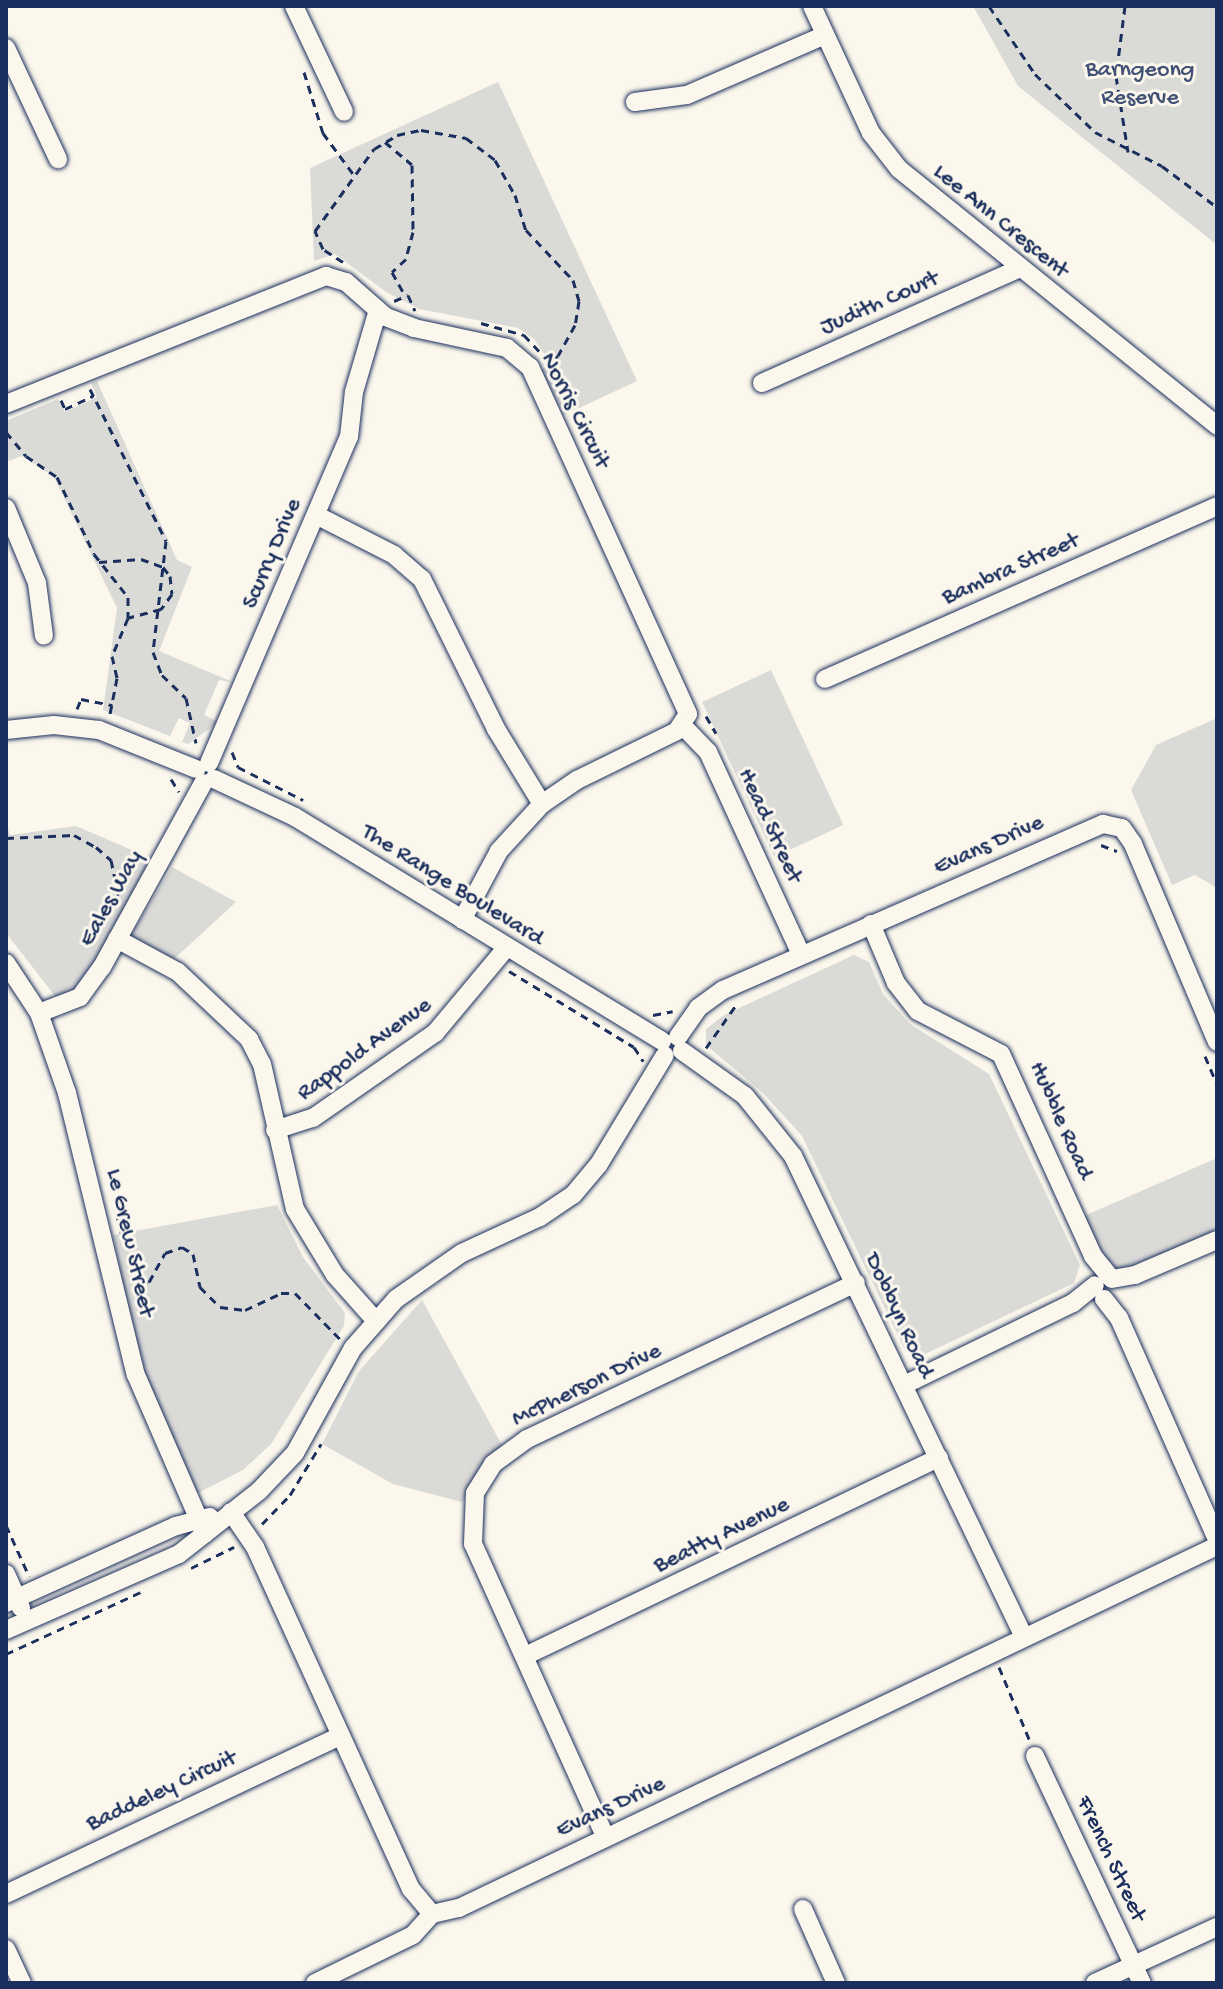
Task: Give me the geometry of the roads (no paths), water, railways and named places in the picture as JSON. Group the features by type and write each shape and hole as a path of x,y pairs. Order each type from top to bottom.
{"street":[{"path":"294,6 344,112"},
{"name":"Lee Ann Crescent","path":"812,6 884,152 1018,269 1217,426"},
{"path":"635,102 687,95 825,35"},
{"path":"6,48 58,159"},
{"name":"Judith Court","path":"762,383 1018,269"},
{"name":"Norris Circuit","path":"6,404 326,276 346,282 386,306 414,328 507,348 543,368 687,705 683,726"},
{"name":"Scurry Drive","path":"205,773 218,728 314,521 349,437 363,358 386,306"},
{"name":"Bambra Street","path":"825,679 1217,506"},
{"path":"6,508 37,583 44,636"},
{"path":"314,521 353,536 410,566 428,586 516,760 547,801"},
{"name":"The Range Boulevard","path":"6,730 54,725 99,730 205,773 295,817 458,918 499,950 669,1051"},
{"path":"458,918 487,871 547,801 683,726"},
{"name":"Head Street","path":"683,726 708,752 801,954"},
{"name":"Eales Way","path":"39,1013 80,997 191,809 205,773"},
{"name":"Evans Drive","path":"669,1051 698,1008 723,990 1091,827 1114,824 1133,844 1209,1044"},
{"name":"Hubble Road","path":"871,924 896,983 918,1011 1001,1054 1217,1539"},
{"path":"117,939 178,972 240,1028 262,1064 275,1130 303,1227 352,1299 376,1321"},
{"name":"Rappold Avenue","path":"275,1130 313,1118 449,1021 499,950"},
{"name":"Le Grew Street","path":"6,963 39,1013 71,1108 136,1375 202,1527"},
{"path":"11,1600 202,1527 231,1512 259,1491 295,1453 353,1348 376,1321 434,1270 573,1195 599,1164 669,1051"},
{"name":"Dobbyn Road","path":"669,1051 698,1061 745,1096 770,1124 811,1189 1024,1637"},
{"path":"904,1385 1073,1303 1217,1240"},
{"name":"McPherson Drive","path":"605,1836 473,1544 475,1493 493,1464 527,1439 856,1283"},
{"name":"Beatty Avenue","path":"525,1656 939,1458"},
{"path":"231,1512 249,1536 411,1889 432,1914 413,1935 315,1983"},
{"path":"6,1630 179,1554 202,1527"},
{"name":"Evans Drive","path":"432,1914 459,1908 1217,1546"},
{"path":"6,1574 11,1600 26,1619"},
{"name":"Baddeley Circuit","path":"6,1894 340,1736"},
{"name":"French Street","path":"1035,1756 1138,1974"},
{"path":"803,1909 836,1983"},
{"path":"1095,1983 1138,1974 1217,1927"},
{"path":"6,1949 22,1983"}],"park label":[{"name":"Barngeong Reserve","path":"1140,85"}]}
